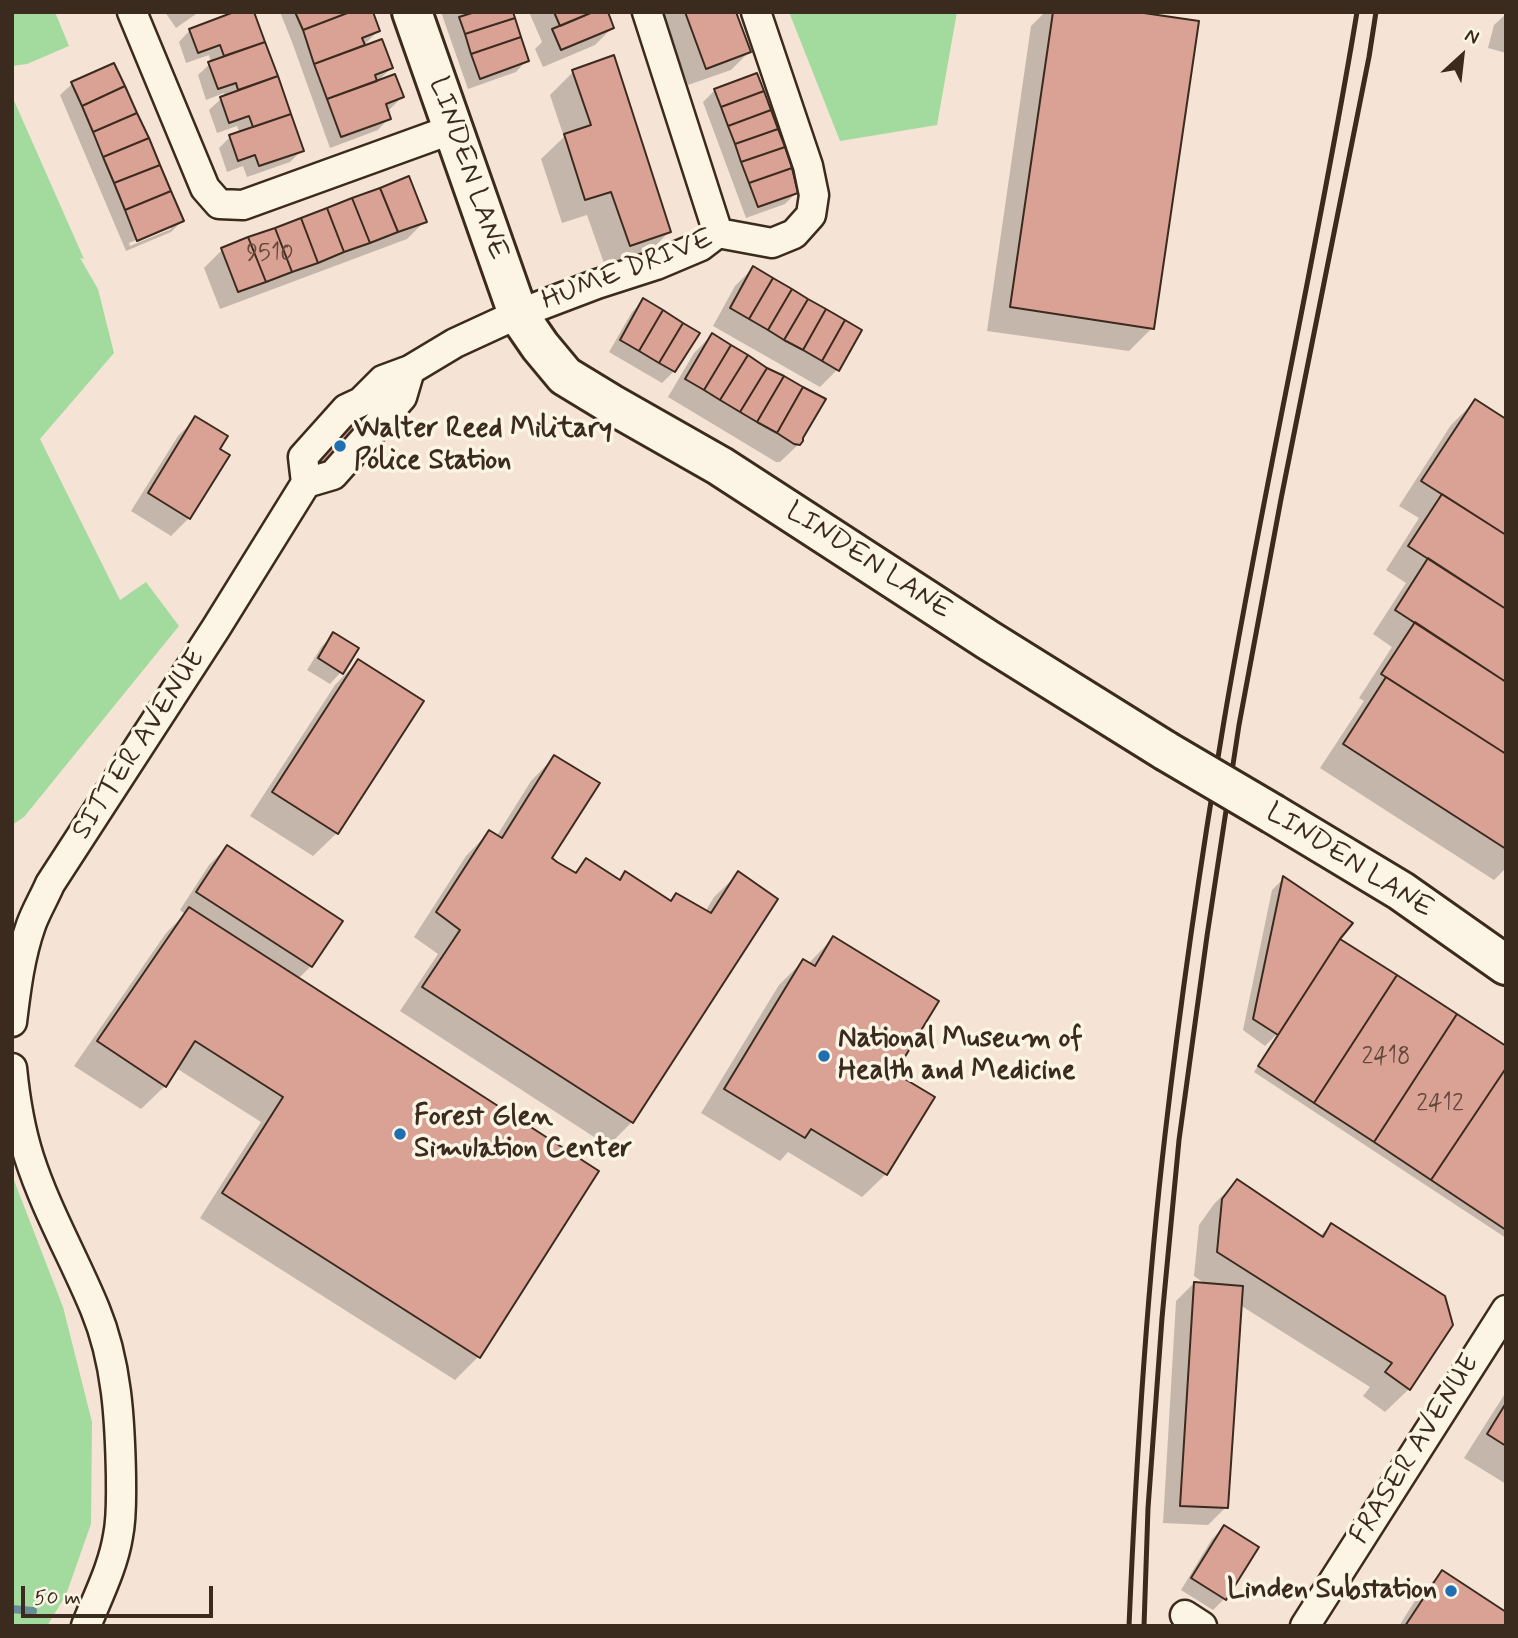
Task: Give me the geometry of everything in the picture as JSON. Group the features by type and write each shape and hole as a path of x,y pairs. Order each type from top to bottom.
{"street":[{"path":"132,12 205,188 219,204 243,205 453,130"},
{"name":"LINDEN LANE","path":"412,12 518,314 565,376 720,466 988,640 1401,891 1506,965"},
{"path":"647,12 718,233"},
{"name":"HUME DRIVE","path":"518,314 656,265 701,246 718,233 772,243 794,234 811,215 814,195 808,166 756,12"},
{"name":"SITTER AVENUE","path":"12,1022 23,952 32,923 50,884 216,628 306,483 303,457 346,409 361,402 383,380 410,370 455,343 518,314"},
{"path":"12,1068 29,1157 45,1200 97,1312 110,1353 116,1393 120,1429 121,1517 112,1564 86,1626"},
{"name":"FRASER AVENUE","path":"1305,1626 1506,1310"}],"green space":[{"path":"12,12 55,12 69,46 27,64 12,66"},
{"path":"789,12 957,12 937,125 840,141"},
{"path":"12,96 84,259 80,258 98,289 114,353 40,439 120,600 146,582 179,626 24,817 12,825"},
{"path":"12,1175 63,1307 92,1422 91,1524 66,1595 47,1626 12,1626"}],"building":[{"path":"234,12 254,12 265,42 224,56 220,45 198,53 189,29"},
{"path":"295,12 350,12 303,30"},
{"path":"350,12 373,12 380,31 362,38 365,45 314,64 303,30"},
{"path":"475,12 513,12 515,18 465,34 459,17"},
{"path":"554,12 593,12 560,26"},
{"path":"593,12 608,12 614,28 561,50 552,29"},
{"path":"685,12 736,12 751,52 706,69"},
{"path":"1053,12 1137,12 1199,21 1154,329 1010,307"},
{"path":"515,18 521,37 471,54 465,34"},
{"path":"521,37 529,61 480,79 471,54"},
{"path":"382,39 393,68 375,75 377,81 327,99 314,64"},
{"path":"265,42 278,76 238,90 236,83 218,89 208,62"},
{"path":"614,55 671,232 630,246 611,192 585,200 564,134 591,125 572,70"},
{"path":"114,63 125,86 82,106 71,82"},
{"path":"757,73 764,91 721,107 714,89"},
{"path":"395,74 404,97 386,104 391,119 341,137 327,99"},
{"path":"278,76 291,114 253,127 249,116 229,123 220,97"},
{"path":"125,86 137,113 93,132 82,106"},
{"path":"764,91 771,110 728,126 721,107"},
{"path":"771,110 778,129 735,144 728,126"},
{"path":"137,113 149,138 103,157 93,132"},
{"path":"291,114 304,151 259,166 255,155 238,161 229,135"},
{"path":"778,129 785,147 741,162 735,144"},
{"path":"149,138 160,165 114,183 103,157"},
{"path":"785,147 792,168 749,183 741,162"},
{"path":"160,165 171,191 125,210 114,183"},
{"path":"792,168 798,193 758,207 749,183"},
{"path":"409,176 427,222 398,232 380,188"},
{"path":"380,188 398,232 370,243 352,198"},
{"path":"171,191 184,221 137,241 125,210"},
{"path":"352,198 370,243 344,252 327,208"},
{"path":"327,208 344,252 318,263 301,218"},
{"path":"301,218 318,263 292,272 275,228"},
{"path":"275,228 292,272 266,282 248,237"},
{"path":"248,237 266,282 238,292 221,248"},
{"path":"753,266 773,278 749,319 730,308"},
{"path":"773,278 792,289 768,330 749,319"},
{"path":"792,289 808,299 784,340 768,330"},
{"path":"643,298 663,310 639,351 620,340"},
{"path":"808,299 826,309 803,350 784,340"},
{"path":"826,309 845,320 822,361 803,350"},
{"path":"663,310 683,323 659,363 639,351"},
{"path":"845,320 862,330 839,371 822,361"},
{"path":"683,323 700,333 675,372 659,363"},
{"path":"712,333 731,345 704,390 685,379"},
{"path":"731,345 748,355 720,400 704,390"},
{"path":"748,355 767,368 740,412 720,400"},
{"path":"767,368 784,376 757,422 740,412"},
{"path":"784,376 803,387 777,433 757,422"},
{"path":"803,387 826,399 800,445 777,433"},
{"path":"1475,399 1506,419 1506,535 1421,481"},
{"name":"Walter Reed Military Police Station","path":"372,401 382,410 333,475 312,457"},
{"path":"195,416 228,436 220,449 230,455 190,519 148,493"},
{"path":"1442,494 1506,535 1506,609 1408,546"},
{"path":"1428,558 1506,609 1506,682 1395,610"},
{"path":"1415,622 1506,682 1506,754 1381,674"},
{"path":"333,632 359,648 343,674 318,658"},
{"path":"358,659 424,701 338,834 272,792"},
{"path":"1386,677 1506,754 1506,849 1343,744"},
{"path":"554,755 600,783 552,858 557,862 576,873 586,858 620,880 625,871 671,901 676,893 711,913 738,871 778,899 633,1123 422,987 460,930 436,912 489,830 502,838"},
{"path":"227,845 343,921 312,967 196,892"},
{"path":"1283,876 1353,923 1278,1035 1253,1019"},
{"name":"Forest Glen Simulation Center","path":"189,907 599,1171 480,1358 222,1193 283,1097 195,1041 166,1087 97,1041"},
{"name":"National Museum of Health and Medicine","path":"833,936 939,1001 895,1073 935,1097 887,1175 811,1129 805,1138 724,1089 803,959 815,966"},
{"path":"1340,939 1397,975 1314,1103 1258,1066"},
{"path":"1397,975 1457,1014 1374,1142 1314,1103"},
{"path":"1457,1014 1506,1046 1506,1068 1431,1180 1374,1142"},
{"path":"1506,1068 1506,1230 1431,1180"},
{"path":"1237,1179 1323,1237 1331,1223 1445,1296 1453,1325 1410,1390 1385,1372 1392,1363 1217,1252 1222,1199"},
{"path":"1194,1282 1243,1286 1228,1508 1180,1506"},
{"path":"1506,1403 1506,1446 1487,1434"},
{"path":"1224,1525 1259,1547 1226,1600 1191,1578"},
{"name":"Linden Substation","path":"1442,1570 1506,1612 1506,1626 1405,1626"}],"waterway":[{"path":"12,1609 33,1611"}],"railway":[{"path":"1129,1626 1138,1442 1152,1257 1171,1083 1192,928 1240,632 1357,12"},
{"path":"1144,1626 1148,1508 1162,1318 1179,1140 1207,936 1239,725 1376,12"}],"place":[{"name":"Walter Reed Military Police Station","path":"340,446"},
{"name":"National Museum of Health and Medicine","path":"824,1056"},
{"name":"Forest Glen Simulation Center","path":"400,1134"},
{"name":"Linden Substation","path":"1451,1591"}]}
